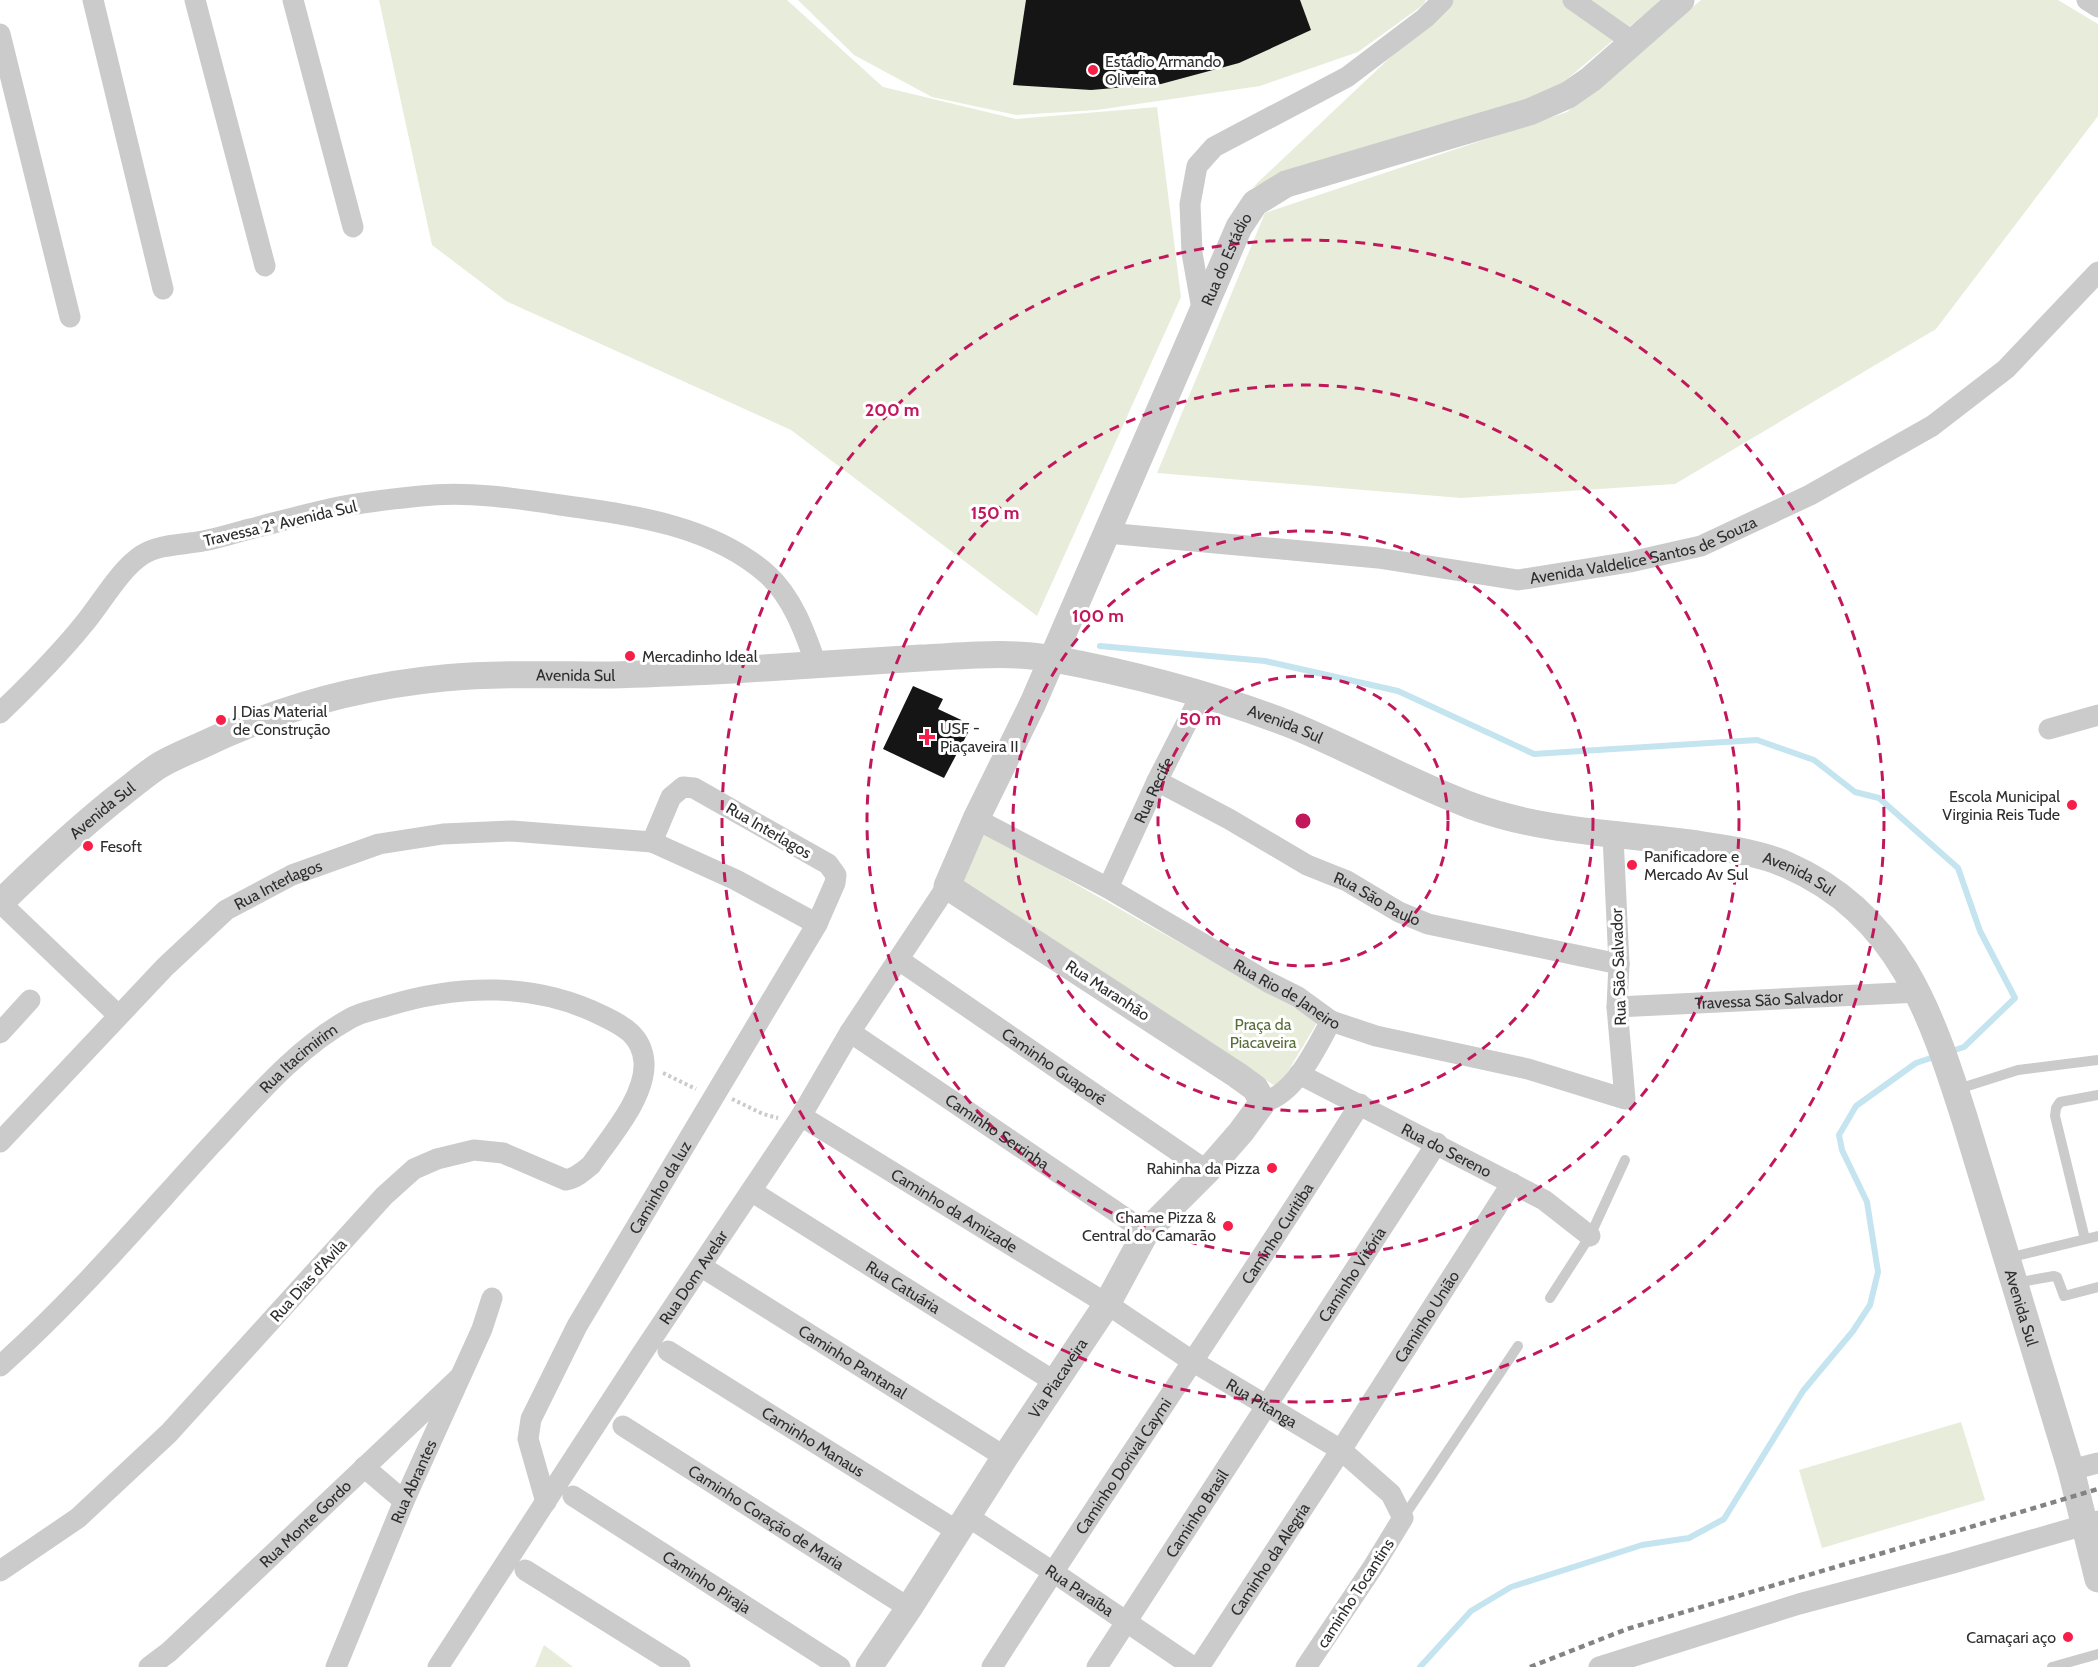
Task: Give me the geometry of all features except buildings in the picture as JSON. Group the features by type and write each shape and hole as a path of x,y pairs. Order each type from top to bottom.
{"street":[{"path":"93,0 163,290"},
{"path":"195,0 265,266"},
{"path":"293,0 353,227"},
{"path":"1202,309 1192,243 1190,204 1197,166 1214,147 1347,77 1425,18 1443,0"},
{"path":"1573,0 1633,42"},
{"name":"Rua do Estádio","path":"947,886 976,819 1033,703 1202,309 1239,227 1255,202 1286,184 1529,112 1558,100 1591,79 1681,0"},
{"path":"2087,0 2098,6"},
{"path":"0,34 70,317"},
{"name":"Avenida Valdelice Santos de Souza","path":"1107,533 1378,558 1518,580 1630,562 1701,546 1810,495 1932,426 2006,369 2098,272"},
{"name":"Travessa 2ª Avenida Sul","path":"0,713 83,626 130,564 143,554 155,548 203,541 336,508 422,496 467,494 501,496 624,514 684,529 729,548 744,556 770,577 784,595 797,616 816,664"},
{"name":"Avenida Sul","path":"0,902 90,818 158,766 229,732 308,704 374,688 444,678 504,675 617,675 1001,654 1051,658 1202,693 1291,725 1471,805 1539,825 1613,836 1689,843 1743,852 1784,863 1829,890 1874,927 1901,962 1929,1017 1954,1087 2071,1470 2091,1523 2098,1579"},
{"name":"Rua Recife","path":"1108,888 1157,781 1202,693"},
{"path":"2049,729 2098,715"},
{"name":"Rua São Paulo","path":"1157,781 1229,819 1307,865 1347,881 1399,912 1428,924 1619,964"},
{"name":"Rua Interlagos","path":"652,842 671,797 683,787 694,788 828,864 836,875 835,883"},
{"name":"Rua Rio de Janeiro","path":"976,819 1108,888 1298,998 1331,1021 1376,1036 1528,1069 1625,1099"},
{"name":"Rua Interlagos","path":"0,1142 118,1015 226,910 292,875 379,844 443,834 512,831 652,842 736,880 817,924"},
{"name":"Rua São Salvador","path":"1613,836 1619,964 1617,1007 1625,1099"},
{"name":"Caminho da luz","path":"546,1502 528,1439 531,1419 577,1326 817,924 835,883"},
{"name":"Rua Dom Avelar","path":"438,1667 702,1267 751,1191 793,1117 947,886"},
{"name":"Rua Maranhão","path":"947,886 1237,1075 1255,1088 1263,1102"},
{"path":"0,902 118,1015"},
{"name":"Caminho Guaporé","path":"899,960 1207,1171"},
{"name":"Rua Itacimirim","path":"0,1366 44,1326 248,1106 308,1046 353,1017 409,999 478,988 533,992 569,1002 624,1026 634,1035 642,1049 644,1065 637,1098"},
{"name":"Travessa São Salvador","path":"1617,1007 1918,992"},
{"path":"0,1033 30,1000"},
{"path":"1263,1102 1283,1094 1317,1048 1331,1021"},
{"name":"Caminho Serrinha","path":"850,1032 1146,1232"},
{"name":"Rua do Sereno","path":"1299,1074 1544,1200 1590,1236"},
{"name":"Rua Dias d'Avila","path":"0,1571 78,1518 169,1433 384,1196 414,1169 437,1159 474,1150 503,1153 570,1179 591,1165 637,1098"},
{"name":"Via Piacaveira","path":"869,1667 1107,1304 1146,1232 1207,1171 1241,1132 1263,1102"},
{"name":"Caminho Curitiba","path":"1192,1361 1360,1104"},
{"name":"Caminho da Amizade","path":"793,1117 1107,1304"},
{"name":"Caminho Vitória","path":"1269,1406 1437,1143"},
{"name":"Caminho União","path":"1341,1450 1512,1183"},
{"name":"Rua Catuária","path":"751,1191 1054,1382"},
{"name":"Caminho Pantanal","path":"702,1267 1005,1457"},
{"name":"Rua Abrantes","path":"336,1667 404,1501 482,1329 492,1298"},
{"name":"Rua Pitanga","path":"1107,1304 1192,1361 1341,1450 1391,1494 1403,1518"},
{"name":"Caminho Manaus","path":"668,1351 962,1524"},
{"name":"Caminho Dorival Caymi","path":"992,1667 1192,1361"},
{"name":"Rua Monte Gordo","path":"149,1667 210,1614 459,1378"},
{"name":"Caminho Brasil","path":"1097,1667 1269,1406"},
{"name":"Caminho Coração de Maria","path":"623,1426 909,1608"},
{"name":"Caminho da Alegria","path":"1199,1667 1341,1450"},
{"path":"2071,1470 2098,1463"},
{"path":"364,1467 404,1501"},
{"name":"Caminho Piraja","path":"573,1496 840,1667"},
{"name":"caminho Tocantins","path":"1306,1667 1403,1518"},
{"path":"1599,1667 1799,1604 2091,1523"},
{"name":"Rua Paraíba","path":"962,1524 1053,1572 1193,1667"},
{"path":"525,1570 680,1667"}],"lane":[{"path":"1954,1087 2018,1070 2098,1060"},
{"path":"2085,1239 2055,1116 2060,1102 2098,1095"},
{"path":"1550,1298 1590,1236 1625,1160"},
{"path":"2011,1271 2085,1239 2098,1236"},
{"path":"2011,1271 2057,1277 2064,1296 2098,1287"},
{"path":"1403,1518 1518,1346"},
{"path":"2052,1667 2098,1654"}],"path":[{"path":"763,1113 793,1117"}],"green space":[{"path":"379,0 787,0 883,87 1016,119 1157,107 1181,297 1037,616 791,430 506,301 432,245"},
{"name":"Estádio Armando Oliveira","path":"798,0 1426,0 1423,5 1358,52 1260,86 1097,110 1016,115 932,97 854,55"},
{"path":"1451,0 1661,0 1553,91 1253,187"},
{"path":"1701,0 2058,0 2098,24 2098,116 1936,329 1675,484 1461,498 1157,473 1265,213 1567,112"},
{"name":"Praça da Piacaveira","path":"982,831 1318,1021 1278,1088 959,879"},
{"path":"1961,1422 1985,1500 1822,1548 1799,1470"},
{"path":"544,1645 573,1667 535,1667"}],"waterway":[{"path":"1100,646 1265,661 1398,691 1534,754 1757,740 1814,760 1855,792 1879,798 1958,868 1980,931 2015,998 1964,1047 1949,1052"},
{"path":"1420,1667 1471,1611 1511,1587 1642,1545 1689,1538 1724,1519 1803,1391 1853,1331 1870,1305 1878,1272 1867,1202 1842,1150 1839,1135 1856,1106 1916,1063 1937,1056"}],"railway":[{"path":"1530,1667 1627,1629 2098,1489"}],"place":[{"name":"Estádio Armando Oliveira","path":"1093,70"},
{"name":"Mercadinho Ideal","path":"630,656"},
{"name":"J Dias Material de Construção","path":"221,720"},
{"name":"USF - Piaçaveira II","path":"927,737"},
{"name":"Escola Municipal Virginia Reis Tude","path":"2072,805"},
{"name":"Fesoft","path":"88,846"},
{"name":"Panificadore e Mercado Av Sul","path":"1632,865"},
{"name":"Rahinha da Pizza","path":"1272,1168"},
{"name":"Chame Pizza & Central do Camarão","path":"1228,1226"},
{"name":"Camaçari aço","path":"2068,1637"}]}
